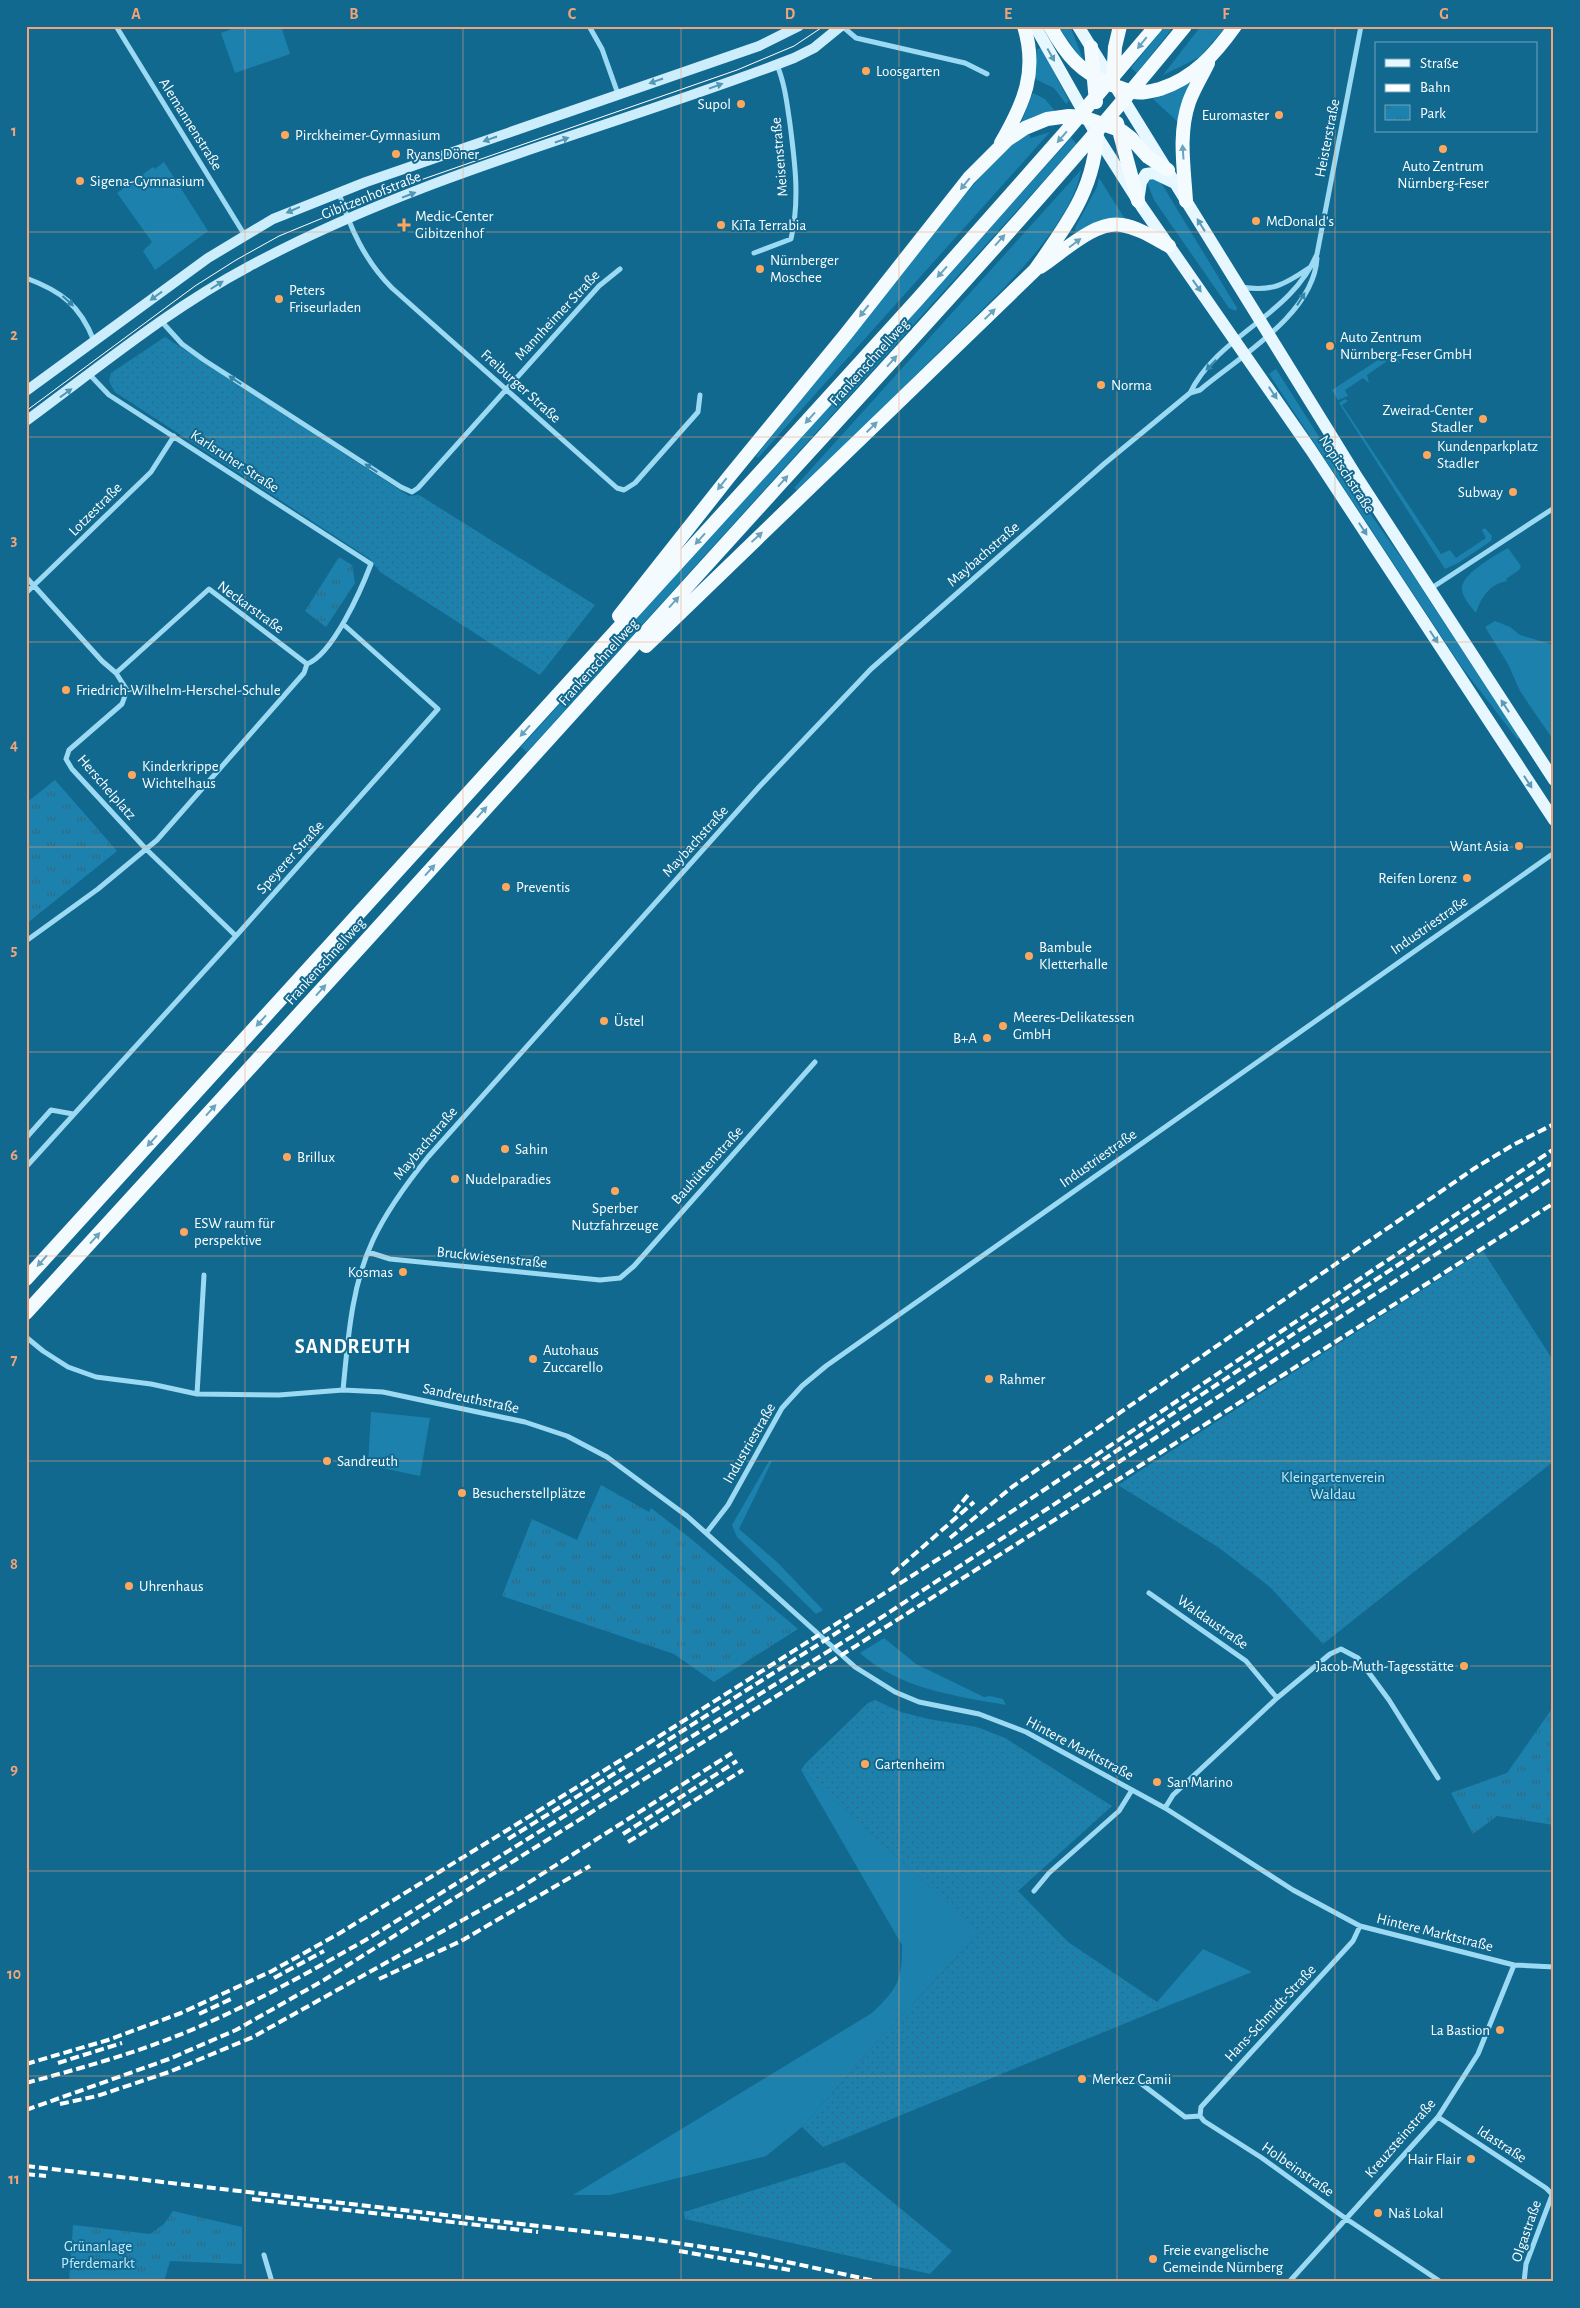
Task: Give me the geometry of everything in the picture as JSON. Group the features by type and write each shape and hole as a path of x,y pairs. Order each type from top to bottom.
{"highway":[{"path":"998,148 1017,113 1026,90 1030,55 1024,26"},
{"path":"1050,26 1072,60 1114,85 1134,92 1156,90 1178,82 1192,74 1212,56 1235,26"},
{"path":"1120,26 1112,72 1120,131 1138,201"},
{"name":"Frankenschnellweg","path":"26,1279 955,258 1156,26"},
{"name":"Frankenschnellweg","path":"26,1313 583,703 1081,150 1185,26"},
{"path":"1035,270 1078,206 1094,163 1097,136 1092,120 1095,72 1091,47"},
{"path":"1186,201 1182,145 1185,117 1190,100 1212,56"},
{"path":"558,696 728,478 970,178 998,148 1025,128 1053,118 1069,116 1092,120 1120,131 1131,138 1148,157 1172,177"},
{"path":"583,703 640,652 724,568 1035,270 1086,235 1106,226 1120,224 1134,228 1169,246"}],"main road":[{"name":"Gibitzenhofstraße","path":"26,391 208,258 244,234 284,214 339,192 759,46 799,26"},
{"name":"Gibitzenhofstraße","path":"26,421 162,322 247,267 348,219 492,164 777,65 814,48 842,26"},
{"path":"1035,26 1073,95 1092,120"},
{"path":"1078,26 1091,47"},
{"name":"Nopitschstraße","path":"1114,85 1429,590 1554,780"},
{"name":"Nopitschstraße","path":"1097,136 1138,201 1312,450 1554,820"},
{"path":"1138,201 1141,182 1146,174 1154,173 1172,177"},
{"path":"1503,743 1519,744 1524,735"}],"street":[{"name":"Alemannenstraße","path":"116,26 244,234"},
{"name":"Gibitzenhofstraße","path":"842,26 856,38 965,63 987,74"},
{"name":"Heisterstraße","path":"1268,334 1286,320 1299,304 1316,272 1317,254 1361,26"},
{"path":"591,27 602,49 618,95"},
{"name":"Meisenstraße","path":"754,253 791,239 795,223 797,188 794,156 784,85 777,65"},
{"name":"Freiburger Straße","path":"339,192 348,219 374,270 617,488 624,490 635,483 698,412 700,395"},
{"name":"Heisterstraße","path":"1236,341 1297,288 1312,266 1317,254"},
{"path":"1239,287 1256,290 1278,287 1312,266"},
{"name":"Mannheimer Straße","path":"162,322 182,344 204,360 401,487 413,491 599,286 620,269"},
{"path":"26,278 55,290 66,298 85,319 94,341"},
{"name":"Maybachstraße","path":"343,1390 350,1324 358,1285 368,1252 381,1225 402,1190 428,1157 759,787 871,669 1104,464 1190,393 1200,390 1268,334"},
{"name":"Maybachstraße","path":"1190,393 1196,381 1236,341"},
{"name":"Karlsruher Straße","path":"90,375 109,395 371,564 343,624"},
{"name":"Lotzestraße","path":"26,593 151,472 174,436"},
{"path":"1429,590 1554,508"},
{"path":"26,577 102,661 116,673"},
{"name":"Neckarstraße","path":"116,673 209,589 307,664"},
{"path":"26,941 98,889 145,848 157,840 304,673 307,664 314,662 343,624"},
{"name":"Speyerer Straße","path":"26,1167 236,936 438,709 343,624"},
{"name":"Herschelplatz","path":"116,673 127,690 122,704 69,750 66,759 84,783 145,848 236,936"},
{"name":"Industriestraße","path":"707,1532 728,1505 782,1408 802,1386 826,1366 1554,853"},
{"name":"Bauhüttenstraße","path":"615,1279 620,1278 634,1266 815,1062"},
{"path":"26,1138 51,1110 74,1114"},
{"name":"Bruckwiesenstraße","path":"368,1252 390,1259 600,1280 615,1279"},
{"path":"197,1394 204,1276"},
{"name":"Sandreuthstraße","path":"26,1337 43,1351 68,1367 96,1376 151,1384 197,1394 279,1395 343,1390 383,1392 525,1422 567,1436 608,1457 707,1532"},
{"name":"Hintere Marktstraße","path":"707,1532 855,1667 895,1692 919,1702 979,1714 1010,1724 1165,1808 1293,1890 1360,1926 1514,1965 1554,1967"},
{"name":"Waldaustraße","path":"1149,1593 1246,1661 1277,1698"},
{"path":"1165,1808 1173,1795 1277,1698 1330,1654 1341,1649 1358,1658 1389,1700 1438,1778"},
{"path":"1034,1891 1049,1873 1119,1812 1132,1790"},
{"name":"Hans-Schmidt-Straße","path":"1200,2116 1201,2107 1353,1941 1360,1926"},
{"name":"Kreuzsteinstraße","path":"1289,2282 1438,2117 1478,2054 1514,1965"},
{"name":"Holbeinstraße","path":"1139,2082 1185,2116 1200,2116 1204,2121 1262,2158 1345,2218 1441,2282"},
{"name":"Idastraße","path":"1438,2117 1553,2192"},
{"name":"Olgastraße","path":"1524,2282 1526,2264 1553,2192"},
{"path":"264,2255 272,2282"}],"green space":[{"path":"240,26 281,26 290,54 235,73 221,33"},
{"path":"1058,26 1070,26 1082,60"},
{"path":"1165,26 1174,26 1137,73 1131,68"},
{"path":"1201,26 1226,26 1200,57 1163,75"},
{"path":"1041,48 1069,101 1066,104 1054,88 1035,79 1037,49"},
{"path":"1196,79 1180,124 1153,99"},
{"path":"1033,93 1045,99 1055,111 1032,117 1021,123"},
{"path":"1050,132 758,458 756,456 943,221 993,162 1014,143 1029,134 1031,138"},
{"path":"1071,138 1077,144 527,752 521,747"},
{"path":"164,162 208,231 155,270 143,251 152,242 117,193 153,167 155,169"},
{"path":"1081,170 1074,193 1062,217 1026,264 817,473 798,491 794,488"},
{"path":"1099,178 1125,219 1108,219 1076,232 1075,228 1097,187"},
{"path":"1151,178 1160,181 1237,308 1236,311 1229,308 1154,200 1147,182"},
{"path":"165,337 409,496 419,495 595,605 540,675 380,572 370,559 115,392 109,381 111,373"},
{"path":"1395,349 1400,364 1393,357 1367,375 1369,383 1363,378 1345,390 1348,396 1338,400 1332,390"},
{"path":"1276,369 1347,481 1405,563 1519,737 1518,740 1461,666 1269,374"},
{"path":"1345,399 1348,401 1342,405 1441,554 1450,550 1456,558 1486,538 1482,530 1485,528 1492,536 1491,541 1458,563 1445,569 1339,403"},
{"path":"1508,548 1521,566 1519,570 1506,579 1507,581 1496,585 1487,592 1476,613 1463,595 1463,583 1473,571"},
{"path":"339,557 352,565 355,583 326,627 305,611"},
{"path":"1495,621 1510,627 1520,635 1554,645 1554,741 1520,691 1508,664 1485,627"},
{"path":"55,780 117,851 26,924 26,803"},
{"name":"Kleingartenverein Waldau","path":"1483,1251 1554,1362 1554,1461 1323,1644 1270,1587 1218,1547 1118,1485"},
{"path":"371,1412 430,1418 420,1476 368,1465"},
{"path":"769,1461 772,1461 739,1529 778,1563 823,1610 816,1614 737,1537 732,1525"},
{"path":"601,1485 649,1512 651,1508 690,1538 798,1629 714,1682 674,1654 502,1596 532,1519 577,1540"},
{"path":"884,1638 916,1664 984,1697 990,1696 1003,1699 1006,1705 948,1694 911,1683 876,1665 860,1653"},
{"path":"875,1700 901,1712 928,1719 977,1727 1005,1738 1112,1806 1018,1891 1068,1942 1157,2002 1170,2005 823,2147 802,2127 885,2033 980,1932 801,1770 868,1703"},
{"path":"1554,1706 1554,1825 1497,1816 1473,1834 1451,1793 1507,1773"},
{"path":"801,1770 980,1932 885,2033 802,2127 766,2156 610,2195 573,2195 872,2013 888,1997 897,1983 901,1967 902,1945"},
{"path":"1203,1949 1252,1972 1170,2005 1157,2002"},
{"path":"844,2162 952,2251 930,2274 685,2219 684,2212"},
{"name":"Grünanlage Pferdemarkt","path":"173,2211 242,2227 242,2264 170,2261 164,2282 69,2282 73,2225 150,2234 164,2224"}],"tram line":[{"path":"26,411 195,286 279,236 386,192 737,70 794,46 824,26"}],"railway":[{"path":"950,1538 1012,1487 1475,1168 1513,1145 1554,1124"},
{"path":"26,2064 108,2040 181,2013 272,1971 340,1933 647,1744 984,1530 1554,1149"},
{"path":"1092,1467 1554,1162"},
{"path":"26,2083 132,2052 176,2036 233,2011 369,1938 856,1634 1554,1177"},
{"path":"26,2110 169,2059 236,2030 324,1980 818,1670 1554,1203"},
{"path":"954,1512 968,1495"},
{"path":"892,1574 974,1502"},
{"path":"657,1747 849,1625"},
{"path":"60,2104 97,2096 169,2072 253,2037 520,1888 732,1753"},
{"path":"623,1834 737,1761"},
{"path":"508,1839 625,1767"},
{"path":"628,1842 743,1770"},
{"path":"379,1979 461,1941 590,1866"},
{"path":"274,1978 324,1951"},
{"path":"199,2014 231,1999"},
{"path":"58,2063 122,2043"},
{"path":"26,2166 650,2239 750,2254 880,2282"},
{"path":"26,2174 46,2176"},
{"path":"252,2199 538,2232"},
{"path":"679,2251 790,2270"}],"place":[{"name":"Loosgarten","path":"866,71"},
{"name":"Supol","path":"741,104"},
{"name":"Euromaster","path":"1279,115"},
{"name":"Pirckheimer-Gymnasium","path":"285,135"},
{"name":"Auto Zentrum Nürnberg-Feser","path":"1443,149"},
{"name":"Ryans Döner","path":"396,154"},
{"name":"Sigena-Gymnasium","path":"80,181"},
{"name":"McDonald's","path":"1256,221"},
{"name":"Medic-Center Gibitzenhof","path":"404,225"},
{"name":"KiTa Terrabia","path":"721,225"},
{"name":"Nürnberger Moschee","path":"760,269"},
{"name":"Peters Friseurladen","path":"279,299"},
{"name":"Auto Zentrum Nürnberg-Feser GmbH","path":"1330,346"},
{"name":"Norma","path":"1101,385"},
{"name":"Zweirad-Center Stadler","path":"1483,419"},
{"name":"Kundenparkplatz Stadler","path":"1427,455"},
{"name":"Subway","path":"1513,492"},
{"name":"Friedrich-Wilhelm-Herschel-Schule","path":"66,690"},
{"name":"Kinderkrippe Wichtelhaus","path":"132,775"},
{"name":"Want Asia","path":"1519,846"},
{"name":"Reifen Lorenz","path":"1467,878"},
{"name":"Preventis","path":"506,887"},
{"name":"Bambule Kletterhalle","path":"1029,956"},
{"name":"Üstel","path":"604,1021"},
{"name":"Meeres-Delikatessen GmbH","path":"1003,1026"},
{"name":"B+A","path":"987,1038"},
{"name":"Sahin","path":"505,1149"},
{"name":"Brillux","path":"287,1157"},
{"name":"Nudelparadies","path":"455,1179"},
{"name":"Sperber Nutzfahrzeuge","path":"615,1191"},
{"name":"ESW raum für perspektive","path":"184,1232"},
{"name":"Kosmas","path":"403,1272"},
{"name":"Autohaus Zuccarello","path":"533,1359"},
{"name":"Rahmer","path":"989,1379"},
{"name":"Sandreuth","path":"327,1461"},
{"name":"Besucherstellplätze","path":"462,1493"},
{"name":"Uhrenhaus","path":"129,1586"},
{"name":"Jacob-Muth-Tagesstätte","path":"1464,1666"},
{"name":"Gartenheim","path":"865,1764"},
{"name":"San Marino","path":"1157,1782"},
{"name":"La Bastion","path":"1500,2030"},
{"name":"Merkez Camii","path":"1082,2079"},
{"name":"Hair Flair","path":"1471,2159"},
{"name":"Naš Lokal","path":"1378,2213"},
{"name":"Freie evangelische Gemeinde Nürnberg","path":"1153,2259"}],"district":[{"name":"SANDREUTH","path":"353,1346"}]}
